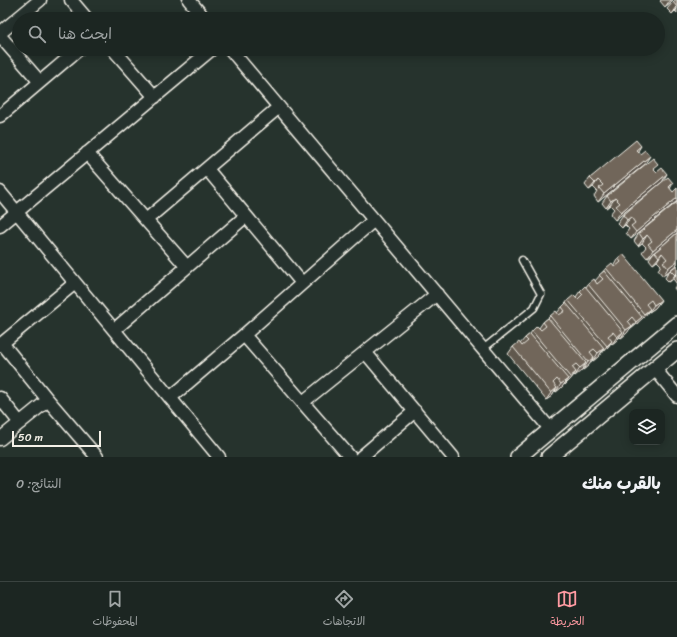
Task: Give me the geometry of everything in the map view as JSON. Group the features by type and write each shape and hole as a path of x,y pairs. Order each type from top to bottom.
{"street":[{"path":"26,12 40,0"},
{"path":"71,0 81,12"},
{"path":"189,0 199,12"},
{"path":"12,24 0,34 12,48"},
{"path":"18,56 40,82"},
{"path":"0,116 71,56"},
{"path":"119,56 155,97"},
{"path":"0,226 204,56"},
{"path":"236,56 551,430"},
{"path":"146,220 279,107"},
{"path":"88,153 187,267"},
{"path":"207,169 302,283"},
{"path":"0,192 219,457"},
{"path":"114,330 246,216"},
{"path":"170,398 374,220"},
{"path":"75,283 1,344 97,457"},
{"path":"303,402 437,294"},
{"path":"518,457 677,324"},
{"path":"244,335 350,457"},
{"path":"549,457 677,350"},
{"path":"365,352 453,457"},
{"path":"654,369 677,396"},
{"path":"0,398 20,423"},
{"path":"0,439 48,400"},
{"path":"361,457 414,411"}],"lane":[{"path":"483,349 534,308 541,294 522,260"}],"building":[{"path":"677,0 677,7 673,2"},
{"path":"636,140 641,146 636,150 640,154 645,150 650,156 604,194 599,188 603,185 598,180 595,183 590,178"},
{"path":"653,158 658,164 653,168 657,172 662,168 667,174 621,212 616,206 620,203 615,198 611,201 607,196"},
{"path":"668,177 673,183 669,187 673,192 677,188 677,198 636,232 631,226 635,223 631,217 627,220 623,215"},
{"path":"677,202 677,230 653,250 648,244 652,241 647,235 643,239 639,233"},
{"path":"677,233 677,261 668,268 663,262 667,259 662,253 659,257 655,252"},
{"path":"623,254 661,300 654,305 651,300 646,304 650,309 644,314 606,268 612,263 615,267 621,262 618,258"},
{"path":"677,265 677,273 675,275 670,270"},
{"path":"604,271 642,317 636,322 632,317 628,321 632,326 626,330 588,284 594,279 597,284 603,279 599,275"},
{"path":"585,286 623,332 617,337 613,332 608,336 612,341 607,346 568,300 574,295 578,299 583,294 580,291"},
{"path":"566,303 604,348 598,353 594,349 590,352 594,357 588,362 550,316 556,311 559,315 565,311 562,307"},
{"path":"548,318 586,363 580,368 576,364 572,367 576,372 570,377 532,331 537,326 541,330 546,326 543,322"},
{"path":"530,334 568,379 561,384 557,379 553,383 557,388 551,393 513,347 519,342 522,346 528,341 525,338"}]}
